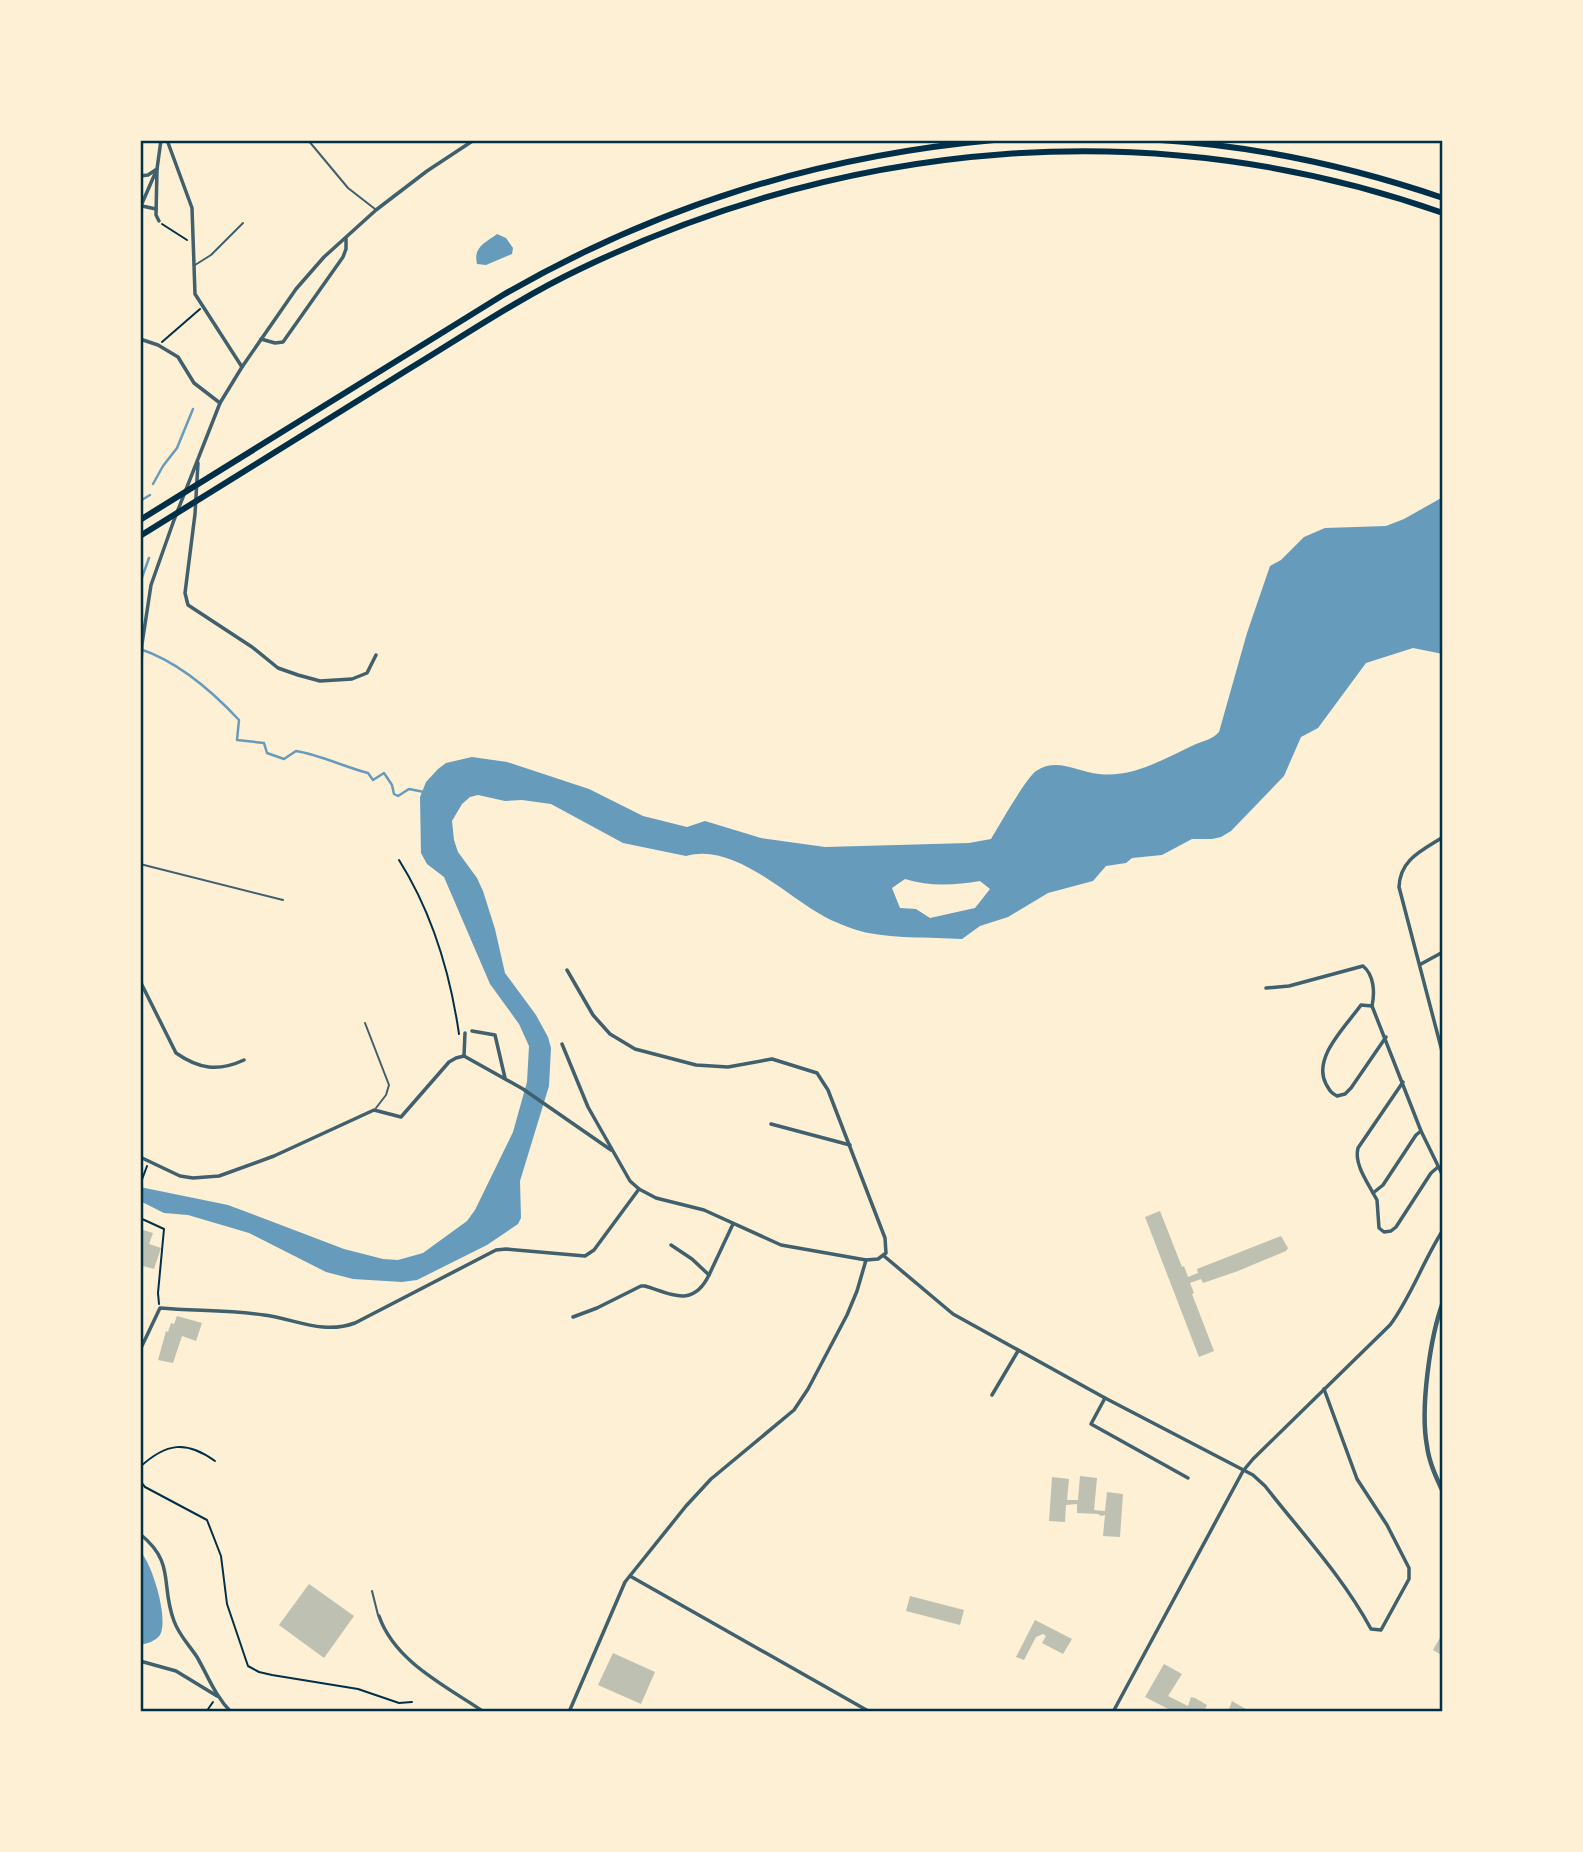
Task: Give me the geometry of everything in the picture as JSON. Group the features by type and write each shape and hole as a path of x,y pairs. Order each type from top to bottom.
{"highway":[{"path":"140,520 503,295 544,272 644,224 749,186 836,163 902,151 994,140"},
{"path":"1160,140 1239,148 1299,159 1357,172 1443,198"},
{"path":"140,536 468,332 578,270 708,215 761,197 848,175 998,154 1042,151 1125,152 1226,161 1296,172 1355,186 1443,213"}],"street":[{"path":"159,221 156,209 161,140"},
{"path":"167,140 192,208 195,294 242,367"},
{"path":"140,685 143,638 151,585 220,403 242,367 296,289 346,237 427,171 474,140"},
{"path":"140,176 148,175 157,169"},
{"path":"156,209 141,207 157,169"},
{"path":"261,339 275,343 284,342 343,257 346,237"},
{"path":"140,339 158,345 178,357 194,383 220,403"},
{"path":"198,458 187,605 278,668 298,676 320,681 352,679 367,673 376,655"},
{"path":"1443,836 1412,856 1399,879 1443,1055"},
{"path":"1421,964 1443,952"},
{"path":"1266,988 1290,986 1363,966 1368,970 1375,993 1373,1006 1421,1131 1443,1176"},
{"path":"562,1044 588,1107 630,1181 639,1189 656,1198 704,1210 781,1245 866,1260 884,1256 887,1249 885,1238 828,1090 817,1073 772,1059 728,1066 696,1065 635,1049 610,1034 593,1015 568,971"},
{"path":"140,981 176,1053 186,1060 209,1068 228,1068 244,1060"},
{"path":"1373,1006 1361,1005 1326,1054 1322,1064 1322,1077 1331,1093 1338,1096 1351,1088 1386,1037"},
{"path":"472,1031 495,1035 505,1078"},
{"path":"462,1034 464,1056"},
{"path":"140,1157 180,1176 219,1176 274,1156 374,1110 401,1117 449,1062 464,1056 523,1089 612,1150"},
{"path":"1403,1082 1356,1154 1358,1164 1377,1200 1379,1228 1384,1232 1391,1231 1438,1167"},
{"path":"771,1124 850,1145"},
{"path":"1373,1193 1383,1185 1409,1144 1421,1131"},
{"path":"140,1349 160,1308 266,1315 325,1328 347,1326 496,1251 506,1249 580,1256 590,1254 639,1189"},
{"path":"573,1317 641,1286 676,1297 688,1296 700,1290 733,1224"},
{"path":"1114,1712 1243,1471 1390,1325 1401,1310 1416,1276 1443,1230"},
{"path":"671,1245 709,1275"},
{"path":"884,1256 953,1314 1243,1471 1265,1486 1357,1603 1371,1629 1381,1630 1409,1579 1409,1568 1387,1525 1357,1479 1324,1389"},
{"path":"569,1712 630,1576 711,1479 794,1410 847,1315 866,1260"},
{"path":"1443,1302 1431,1354 1425,1410 1426,1445 1443,1492"},
{"path":"992,1395 1018,1350"},
{"path":"1105,1398 1091,1424 1188,1478"},
{"path":"140,1534 162,1557 169,1605 175,1625 198,1658 218,1697 231,1712"},
{"path":"630,1576 870,1712"},
{"path":"379,1616 384,1631 394,1646 484,1712"},
{"path":"140,1661 176,1671 218,1697"}],"lane":[{"path":"308,140 348,188 376,210"},
{"path":"194,265 211,255 243,223"},
{"path":"140,864 284,900"},
{"path":"365,1023 389,1085 386,1095 374,1110"},
{"path":"372,1591 379,1616"}],"path":[{"path":"159,221 193,243"},
{"path":"158,345 202,307"},
{"path":"398,860 443,951 462,1034"},
{"path":"140,1184 148,1162"},
{"path":"140,1218 164,1229 158,1293 160,1308"},
{"path":"140,1467 161,1452 180,1446 191,1447 215,1461"},
{"path":"140,1481 145,1487 207,1520 221,1556 227,1604 248,1666 272,1675 358,1689 399,1703 412,1702"},
{"path":"206,1712 218,1697"}],"water":[{"path":"497,234 506,238 513,248 512,254 486,265 477,264 478,249"},
{"path":"1443,497 1443,654 1413,648 1366,663 1318,728 1301,737 1284,776 1231,831 1221,837 1192,839 1162,855 1132,858 1126,863 1106,866 1093,881 1048,893 1008,917 980,926 962,939 897,937 860,931 825,917 759,873 722,857 704,854 686,856 623,843 551,804 522,800 505,801 478,795 470,797 462,804 452,821 454,840 458,852 483,891 505,973 536,1015 551,1048 549,1086 520,1181 521,1218 518,1224 487,1245 417,1280 402,1282 353,1279 326,1272 249,1233 188,1215 164,1213 140,1201 140,1187 228,1205 344,1249 398,1260 423,1253 467,1221 475,1210 513,1132 527,1082 529,1046 519,1024 490,984 444,877 427,864 421,853 420,797 426,782 446,763 472,757 507,762 589,789 643,816 687,827 705,821 761,838 825,847 969,843 991,839 1026,783 1036,771 1044,767 1059,765 1099,774 1125,773 1149,766 1216,735 1270,566 1281,560 1304,537 1325,528 1386,526","holes":["905,879 942,884 980,881 990,889 975,908 930,918 916,909 900,908 892,888"]},
{"path":"140,1551 154,1579 161,1605 162,1627 160,1635 153,1641 140,1645"}],"building":[{"path":"1160,1211 1188,1277 1198,1273 1197,1269 1281,1236 1288,1248 1238,1271 1203,1283 1201,1279 1190,1283 1214,1351 1199,1357 1145,1217"},
{"path":"140,1229 153,1233 149,1244 161,1248 154,1269 143,1266 141,1272"},
{"path":"177,1316 202,1323 196,1341 182,1336 173,1363 158,1360 166,1331 168,1332 171,1323 174,1324"},
{"path":"1080,1476 1097,1478 1094,1510 1105,1511 1107,1492 1123,1494 1120,1537 1103,1536 1105,1515 1077,1513 1077,1504 1066,1505 1065,1522 1049,1521 1052,1477 1069,1479 1067,1500 1078,1500"},
{"path":"309,1584 354,1616 324,1658 279,1625"},
{"path":"910,1596 964,1610 960,1625 906,1611"},
{"path":"1035,1620 1072,1639 1063,1654 1042,1643 1046,1636 1043,1634 1036,1637 1024,1660 1016,1657"},
{"path":"1441,1636 1443,1637 1443,1656 1433,1650"},
{"path":"613,1653 655,1672 641,1704 598,1685"},
{"path":"1164,1664 1182,1674 1168,1696 1188,1706 1191,1697 1195,1698 1207,1705 1204,1711 1174,1712 1145,1697"},
{"path":"1232,1701 1251,1712 1228,1712"}],"waterway":[{"path":"153,484 177,448 193,409"},
{"path":"140,501 150,495"},
{"path":"140,583 149,558"},
{"path":"140,649 194,678 218,698 239,720 237,740 264,743 267,753 284,759 296,751 314,755 368,773 373,780 384,773 394,794 398,796 409,789 424,792"}]}
